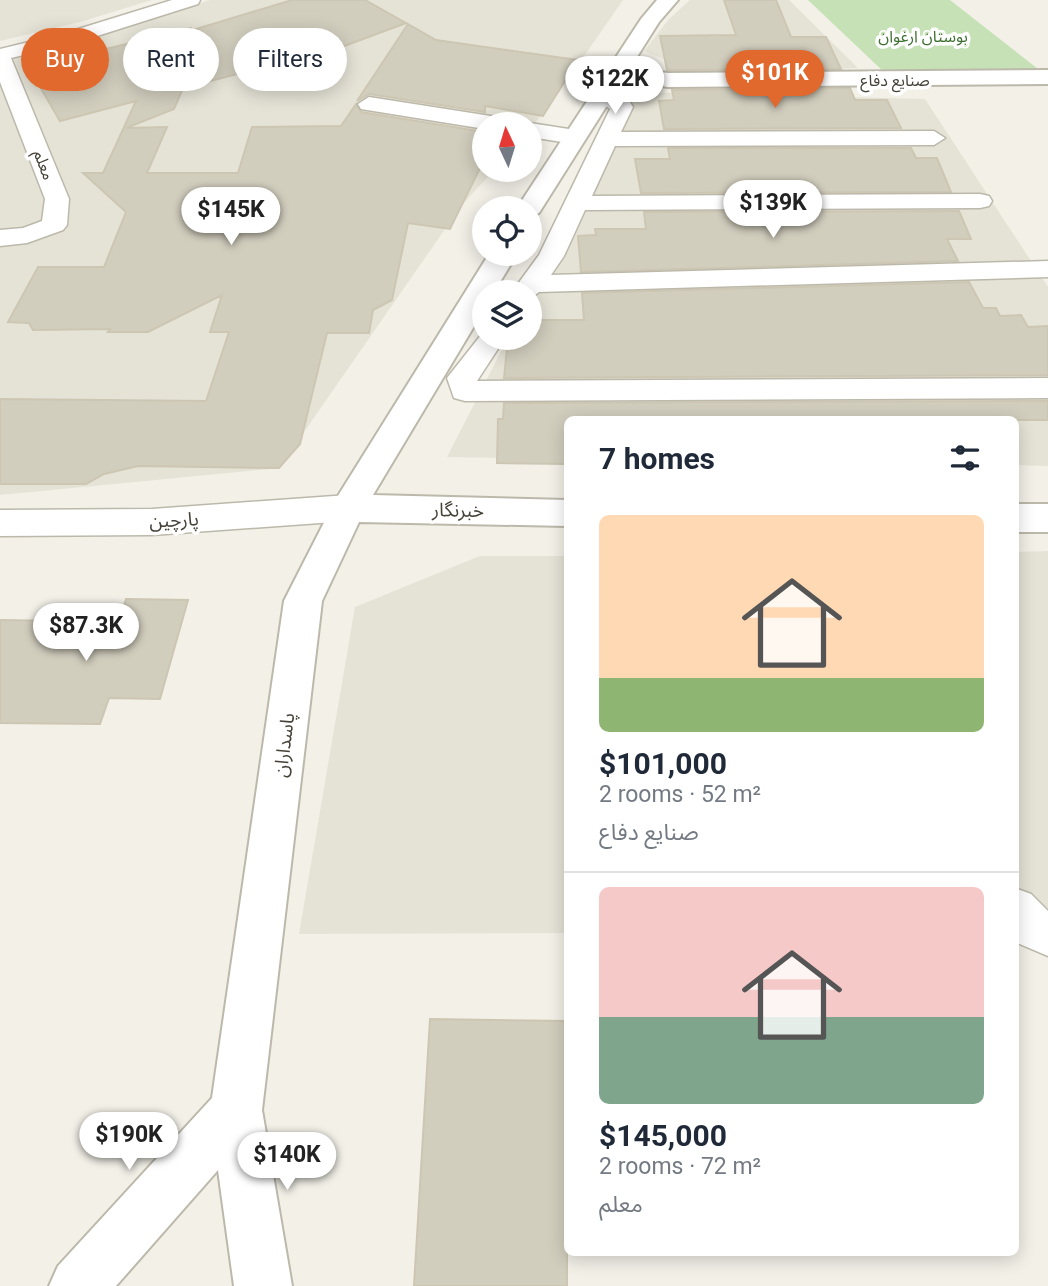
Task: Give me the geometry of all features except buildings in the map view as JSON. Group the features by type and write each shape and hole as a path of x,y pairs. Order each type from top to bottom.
{"street":[{"path":"0,55 68,39 191,0"},
{"path":"538,196 651,19 668,0"},
{"name":"معلم","path":"0,55 57,199 54,225 27,235 0,238"},
{"name":"صنایع دفاع","path":"617,73 668,80 1048,77"},
{"path":"534,280 551,256 622,107 602,96"},
{"path":"369,104 472,120"},
{"path":"542,132 575,137"},
{"path":"607,139 934,138"},
{"path":"576,203 980,201"},
{"name":"پاسداران","path":"263,1286 236,1110 303,601 348,508 496,266"},
{"path":"542,287 1048,269"},
{"path":"482,350 462,378 465,391 1048,388"},
{"name":"خبرنگار","path":"348,508 564,513"},
{"name":"پارچین","path":"0,523 152,522 348,508"},
{"path":"1019,518 1048,518"},
{"path":"1019,914 1033,928 1048,934"},
{"path":"78,1286 236,1110"}],"shaded area":[{"path":"0,0 152,0 55,28 21,28 21,36 0,41"},
{"path":"210,0 623,0 542,115 542,112 472,112 472,182 483,182 461,206 279,468 0,495 0,61 21,58 21,91 109,91 109,31"},
{"path":"690,0 789,0 858,68 698,73 644,51 669,19"},
{"path":"635,92 925,99 1048,287 1048,466 1019,465 1019,416 564,416 564,459 447,457 502,350 542,350 542,280 538,280"},
{"path":"1048,551 1048,932 1019,932 1019,552"},
{"path":"480,556 564,556 564,933 299,934 355,607"}],"green space":[{"name":"بوستان ارغوان","path":"808,0 950,0 1038,69 884,72"}]}
